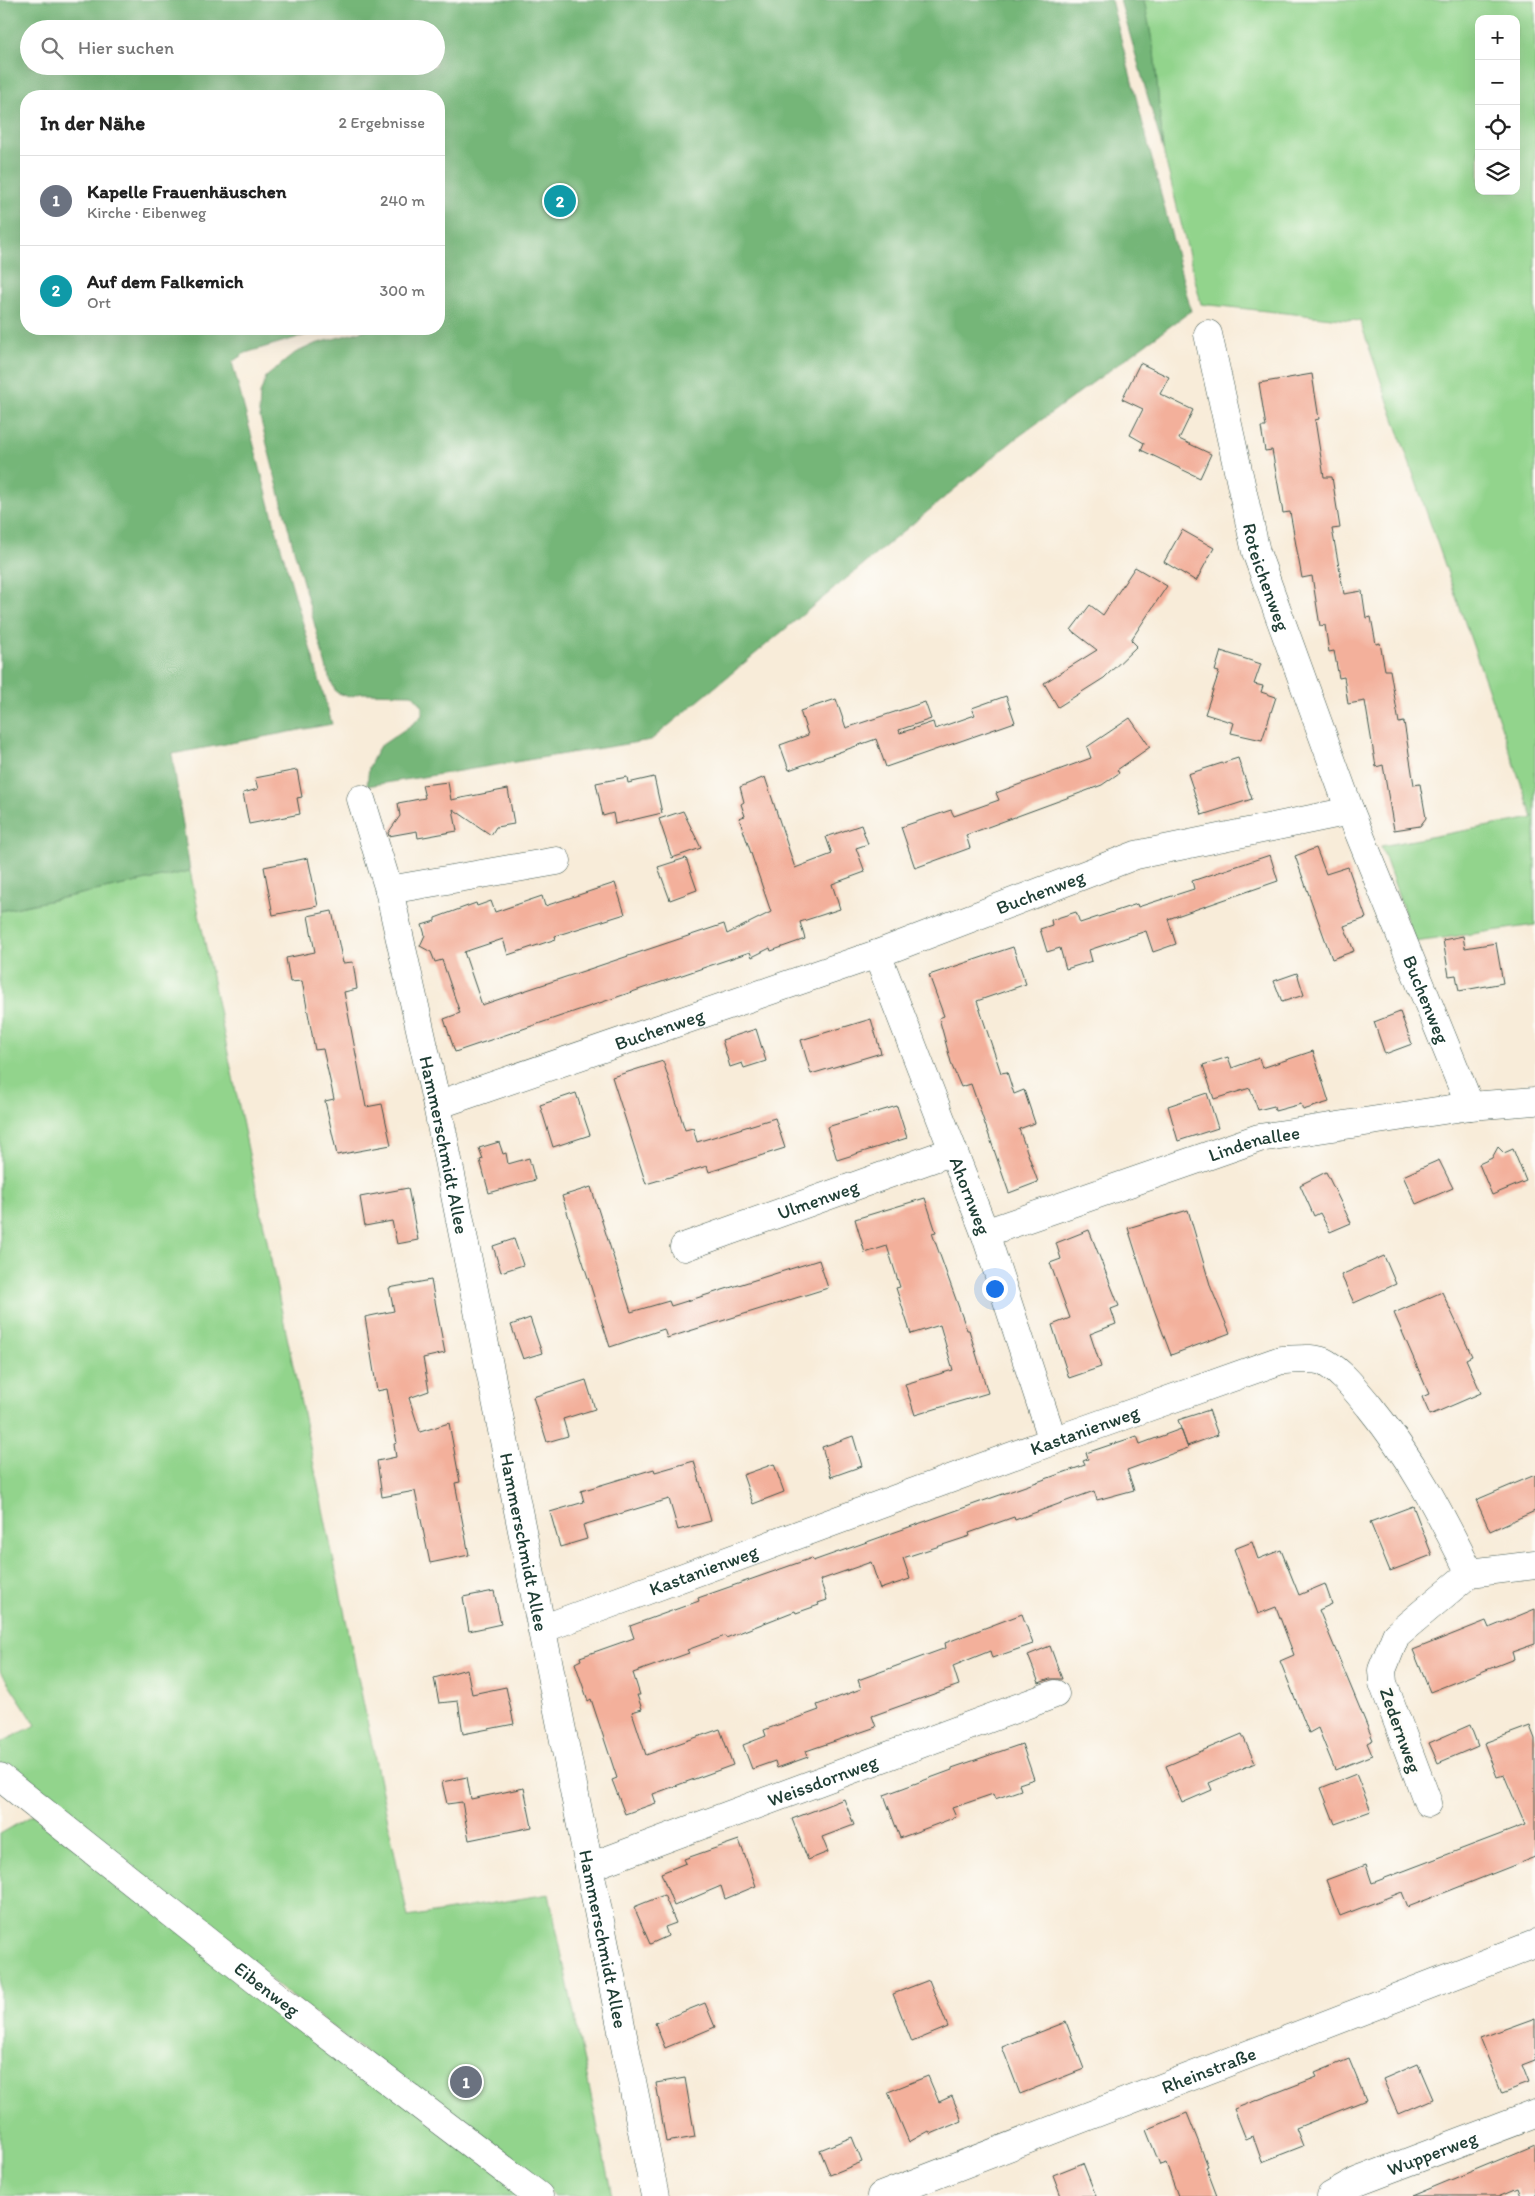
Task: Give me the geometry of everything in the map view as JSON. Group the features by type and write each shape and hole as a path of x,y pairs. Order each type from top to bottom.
{"street":[{"name":"Roteichenweg","path":"1208,334 1256,552 1350,811"},
{"name":"Hammerschmidt Allee","path":"361,799 389,890 437,1105 655,2196"},
{"name":"Buchenweg","path":"437,1105 878,954 1136,855 1350,811 1470,1106"},
{"path":"389,890 556,861"},
{"name":"Ahornweg","path":"878,954 985,1233 1053,1440"},
{"name":"Lindenallee","path":"985,1233 1259,1138 1470,1106 1535,1101"},
{"name":"Ulmenweg","path":"684,1247 953,1151"},
{"name":"Kastanienweg","path":"542,1629 1053,1440 1281,1360 1309,1359 1325,1362 1348,1381 1397,1441 1434,1500 1470,1572"},
{"path":"1470,1572 1535,1565"},
{"name":"Zedernweg","path":"1428,1803 1383,1683 1382,1670 1396,1635 1470,1572"},
{"name":"Weissdornweg","path":"589,1868 1055,1694"},
{"name":"Eibenweg","path":"0,1777 262,1985 539,2196"},
{"name":"Rheinstraße","path":"882,2196 1535,1944"},
{"name":"Wupperweg","path":"1331,2196 1361,2189 1535,2114"}],"green space":[{"path":"0,0 1111,0 1191,311 1014,440 651,740 367,786 369,767 379,747 414,723 422,715 422,705 412,694 361,693 349,697 336,692 329,677 259,413 260,394 266,377 295,353 315,344 347,335 445,335 445,90 20,90 20,335 306,335 245,353 232,362 280,544 332,724 172,754 190,871 0,911"},
{"path":"1120,0 1144,0 1154,51 1163,150"},
{"path":"1144,0 1535,0 1535,925 1415,942 1381,846 1533,818 1360,321 1201,304 1163,150 1154,51"},
{"path":"190,871 408,1917 549,1894 612,2196 554,2196 0,1774 0,1743 36,1725 0,1670 0,911"},
{"path":"33,1815 529,2196 0,2196 0,1834"}],"building":[{"path":"1140,363 1169,377 1160,394 1193,410 1179,439 1211,454 1200,478 1141,450 1144,443 1130,435 1143,409 1122,399"},
{"path":"1312,374 1319,419 1315,420 1324,477 1332,477 1340,528 1332,529 1344,594 1362,591 1366,618 1371,617 1376,644 1380,643 1385,670 1390,670 1399,723 1404,722 1414,785 1420,784 1426,818 1420,826 1394,830 1383,765 1376,767 1365,701 1348,704 1344,677 1339,678 1334,651 1329,652 1325,625 1320,626 1312,576 1302,578 1290,512 1283,513 1272,450 1265,451 1261,427 1266,427 1259,383"},
{"path":"1182,530 1214,548 1196,581 1164,562"},
{"path":"1135,567 1167,586 1131,640 1137,646 1104,678 1058,707 1044,683 1097,650 1071,630 1090,605 1103,615"},
{"path":"1221,651 1261,664 1254,684 1263,686 1261,692 1276,697 1262,740 1231,733 1234,723 1205,714 1219,672 1215,671"},
{"path":"1006,696 1015,722 886,767 876,739 789,770 780,745 808,735 800,711 836,699 846,728 925,702 931,719 899,730 900,733 933,722 935,729 975,715 972,708"},
{"path":"1130,718 1150,747 1117,770 1119,773 1102,785 966,835 970,848 915,868 901,827 951,810 954,816 999,800 996,793 1091,758 1087,747"},
{"path":"1238,758 1252,799 1202,815 1188,774"},
{"path":"297,770 302,797 297,798 300,814 249,824 243,793 258,789 255,778"},
{"path":"627,777 628,783 654,777 662,813 615,824 613,813 603,816 596,783"},
{"path":"765,777 795,868 832,854 826,837 861,825 868,844 856,848 865,872 832,884 840,909 800,922 805,939 771,951 770,948 752,957 750,952 455,1052 444,1019 460,1013 442,960 435,962 431,952 420,946 425,935 422,925 435,921 435,918 476,903 477,906 491,901 495,912 542,896 545,906 615,883 625,914 555,936 556,939 508,955 503,939 464,952 482,1005 724,924 727,934 771,912 739,818 745,816 741,804 744,802 740,787"},
{"path":"448,782 451,800 508,789 514,824 496,827 491,835 453,809 457,831 418,838 417,831 389,836 388,833 400,816 398,803 425,798 422,785"},
{"path":"683,811 701,848 672,858 659,819"},
{"path":"1316,848 1326,874 1348,867 1366,918 1344,926 1354,951 1332,959 1295,856"},
{"path":"1270,855 1278,881 1168,919 1176,944 1153,952 1146,931 1089,950 1092,961 1066,969 1060,948 1047,952 1040,929 1052,925 1051,920 1076,912 1080,923 1137,904 1138,907 1194,889 1192,881"},
{"path":"308,858 318,906 273,915 264,867"},
{"path":"686,858 697,890 670,900 658,867"},
{"path":"332,911 343,963 353,962 357,989 344,992 366,1107 382,1104 391,1145 337,1155 325,1101 334,1099 323,1049 315,1050 302,981 290,982 286,958 315,952 308,916"},
{"path":"1463,936 1465,948 1496,943 1503,983 1459,991 1456,975 1449,976 1443,940"},
{"path":"1013,947 1026,984 977,1001 1001,1073 1007,1072 1014,1094 1024,1090 1035,1123 1019,1129 1038,1182 1009,1193 971,1084 961,1087 952,1066 939,1018 944,1016 929,975"},
{"path":"1297,973 1304,995 1282,1002 1274,981"},
{"path":"1400,1012 1412,1044 1385,1054 1374,1022"},
{"path":"871,1019 881,1053 811,1074 801,1040"},
{"path":"756,1029 766,1061 744,1068 742,1063 730,1067 722,1040"},
{"path":"1313,1051 1329,1102 1303,1110 1301,1104 1275,1111 1274,1106 1258,1110 1250,1088 1214,1099 1203,1065 1228,1057 1232,1068 1259,1058 1262,1068"},
{"path":"663,1061 685,1130 693,1128 697,1142 775,1118 785,1148 709,1172 707,1166 646,1184 612,1077"},
{"path":"576,1093 590,1135 553,1147 540,1105"},
{"path":"1207,1093 1218,1128 1178,1141 1168,1106"},
{"path":"897,1106 907,1138 837,1160 827,1127"},
{"path":"499,1142 503,1154 506,1153 508,1164 529,1158 535,1180 489,1193 480,1160 483,1159 479,1148"},
{"path":"1498,1147 1504,1153 1513,1149 1526,1181 1492,1195 1479,1164 1492,1158"},
{"path":"1439,1160 1453,1188 1416,1204 1403,1176"},
{"path":"1326,1172 1351,1223 1330,1232 1320,1213 1314,1216 1300,1185"},
{"path":"591,1187 631,1312 669,1301 671,1306 819,1260 828,1288 667,1338 664,1329 610,1347 562,1196"},
{"path":"408,1188 418,1240 397,1244 392,1221 365,1226 360,1197"},
{"path":"925,1198 936,1232 932,1233 967,1330 969,1330 988,1393 915,1415 905,1384 953,1370 940,1325 911,1334 896,1288 900,1287 887,1246 865,1253 855,1219"},
{"path":"1188,1210 1211,1288 1230,1333 1171,1355 1152,1304 1128,1228"},
{"path":"1089,1230 1119,1306 1111,1309 1116,1324 1090,1334 1101,1367 1069,1378 1052,1325 1070,1318 1050,1263 1061,1259 1056,1243"},
{"path":"514,1239 523,1265 501,1272 493,1246"},
{"path":"1384,1256 1396,1284 1354,1303 1341,1275"},
{"path":"431,1280 445,1353 423,1358 429,1391 409,1398 420,1432 449,1423 460,1482 455,1483 469,1555 430,1563 415,1491 382,1497 377,1461 396,1457 394,1444 397,1443 387,1389 377,1391 365,1317 394,1311 389,1288"},
{"path":"1442,1292 1472,1356 1466,1359 1481,1393 1430,1415 1422,1397 1429,1394 1394,1313"},
{"path":"530,1318 542,1353 523,1359 511,1325"},
{"path":"586,1380 595,1409 563,1419 568,1436 547,1442 533,1397"},
{"path":"1209,1410 1218,1435 1187,1446 1178,1420"},
{"path":"1181,1429 1188,1448 1127,1470 1134,1490 1097,1500 1094,1491 1015,1520 1014,1517 969,1533 970,1536 903,1558 910,1579 880,1589 871,1562 820,1580 827,1600 818,1603 819,1605 796,1613 795,1611 726,1638 725,1636 687,1650 689,1653 633,1673 642,1709 632,1712 646,1755 720,1729 733,1765 653,1794 656,1803 625,1814 612,1780 617,1778 591,1699 588,1701 575,1663 581,1660 580,1657 634,1638 630,1626 699,1601 698,1598 812,1558 813,1561 1085,1465 1083,1461 1088,1459 1086,1453 1137,1436 1140,1444"},
{"path":"853,1436 862,1466 831,1477 822,1447"},
{"path":"694,1461 711,1521 678,1530 669,1499 583,1525 587,1539 560,1547 550,1512 584,1502 581,1491 654,1469 655,1472"},
{"path":"774,1464 784,1492 753,1504 743,1475"},
{"path":"1535,1475 1535,1511 1490,1531 1476,1500"},
{"path":"1413,1506 1432,1555 1390,1571 1370,1522"},
{"path":"1252,1542 1258,1559 1281,1550 1299,1595 1325,1584 1332,1604 1319,1610 1373,1740 1367,1743 1372,1755 1335,1770 1318,1728 1309,1733 1280,1661 1294,1655 1276,1607 1258,1614 1234,1549"},
{"path":"494,1591 501,1624 469,1631 463,1597"},
{"path":"1535,1609 1535,1644 1512,1652 1514,1659 1430,1692 1413,1650 1486,1621 1489,1628"},
{"path":"1022,1614 1033,1644 992,1658 990,1651 953,1666 959,1685 872,1716 876,1727 806,1751 808,1757 777,1768 775,1761 752,1769 743,1745 766,1736 764,1730 819,1710 817,1705 861,1689 858,1680 946,1648 945,1643"},
{"path":"1050,1646 1062,1679 1050,1679 1039,1683 1028,1655"},
{"path":"467,1669 472,1694 506,1687 514,1724 463,1734 458,1701 439,1703 434,1678"},
{"path":"1470,1725 1478,1746 1438,1763 1429,1743"},
{"path":"1530,1726 1535,1739 1535,1857 1408,1907 1402,1892 1340,1916 1326,1880 1366,1865 1372,1883 1525,1825 1504,1775 1497,1777 1484,1743"},
{"path":"1242,1734 1255,1763 1209,1783 1212,1790 1182,1803 1166,1766"},
{"path":"1022,1744 1034,1779 1019,1784 1021,1790 995,1799 993,1794 952,1808 956,1817 900,1838 884,1795 952,1770 952,1768"},
{"path":"1356,1774 1371,1811 1335,1824 1321,1788"},
{"path":"467,1777 471,1799 524,1788 532,1827 469,1840 462,1802 447,1804 442,1782"},
{"path":"844,1799 854,1825 822,1837 828,1852 808,1860 792,1819"},
{"path":"739,1840 756,1886 725,1899 721,1886 674,1906 661,1873 686,1863 684,1859"},
{"path":"664,1895 676,1923 665,1927 668,1936 650,1944 634,1907"},
{"path":"929,1980 948,2027 912,2042 893,1994"},
{"path":"705,2003 715,2027 665,2048 655,2023"},
{"path":"1535,2018 1535,2060 1522,2065 1529,2083 1502,2093 1480,2038"},
{"path":"1066,2022 1084,2069 1020,2094 1002,2047"},
{"path":"1349,2059 1366,2100 1296,2128 1303,2146 1262,2162 1253,2136 1246,2139 1234,2109 1317,2077 1315,2073"},
{"path":"1418,2064 1433,2099 1398,2114 1383,2079"},
{"path":"928,2076 939,2102 952,2096 962,2121 931,2134 929,2131 909,2142 888,2092"},
{"path":"685,2078 695,2137 666,2142 656,2083"},
{"path":"1187,2113 1208,2166 1206,2167 1217,2196 1178,2196 1166,2163 1160,2165 1146,2130"},
{"path":"852,2137 862,2162 830,2175 820,2150"},
{"path":"1535,2145 1535,2196 1521,2196 1518,2188 1499,2196 1412,2196"},
{"path":"1083,2163 1096,2196 1061,2196 1053,2175"}],"place":[{"name":"Auf dem Falkemich","path":"560,201"},
{"name":"Kapelle Frauenhäuschen","path":"466,2082"}]}
